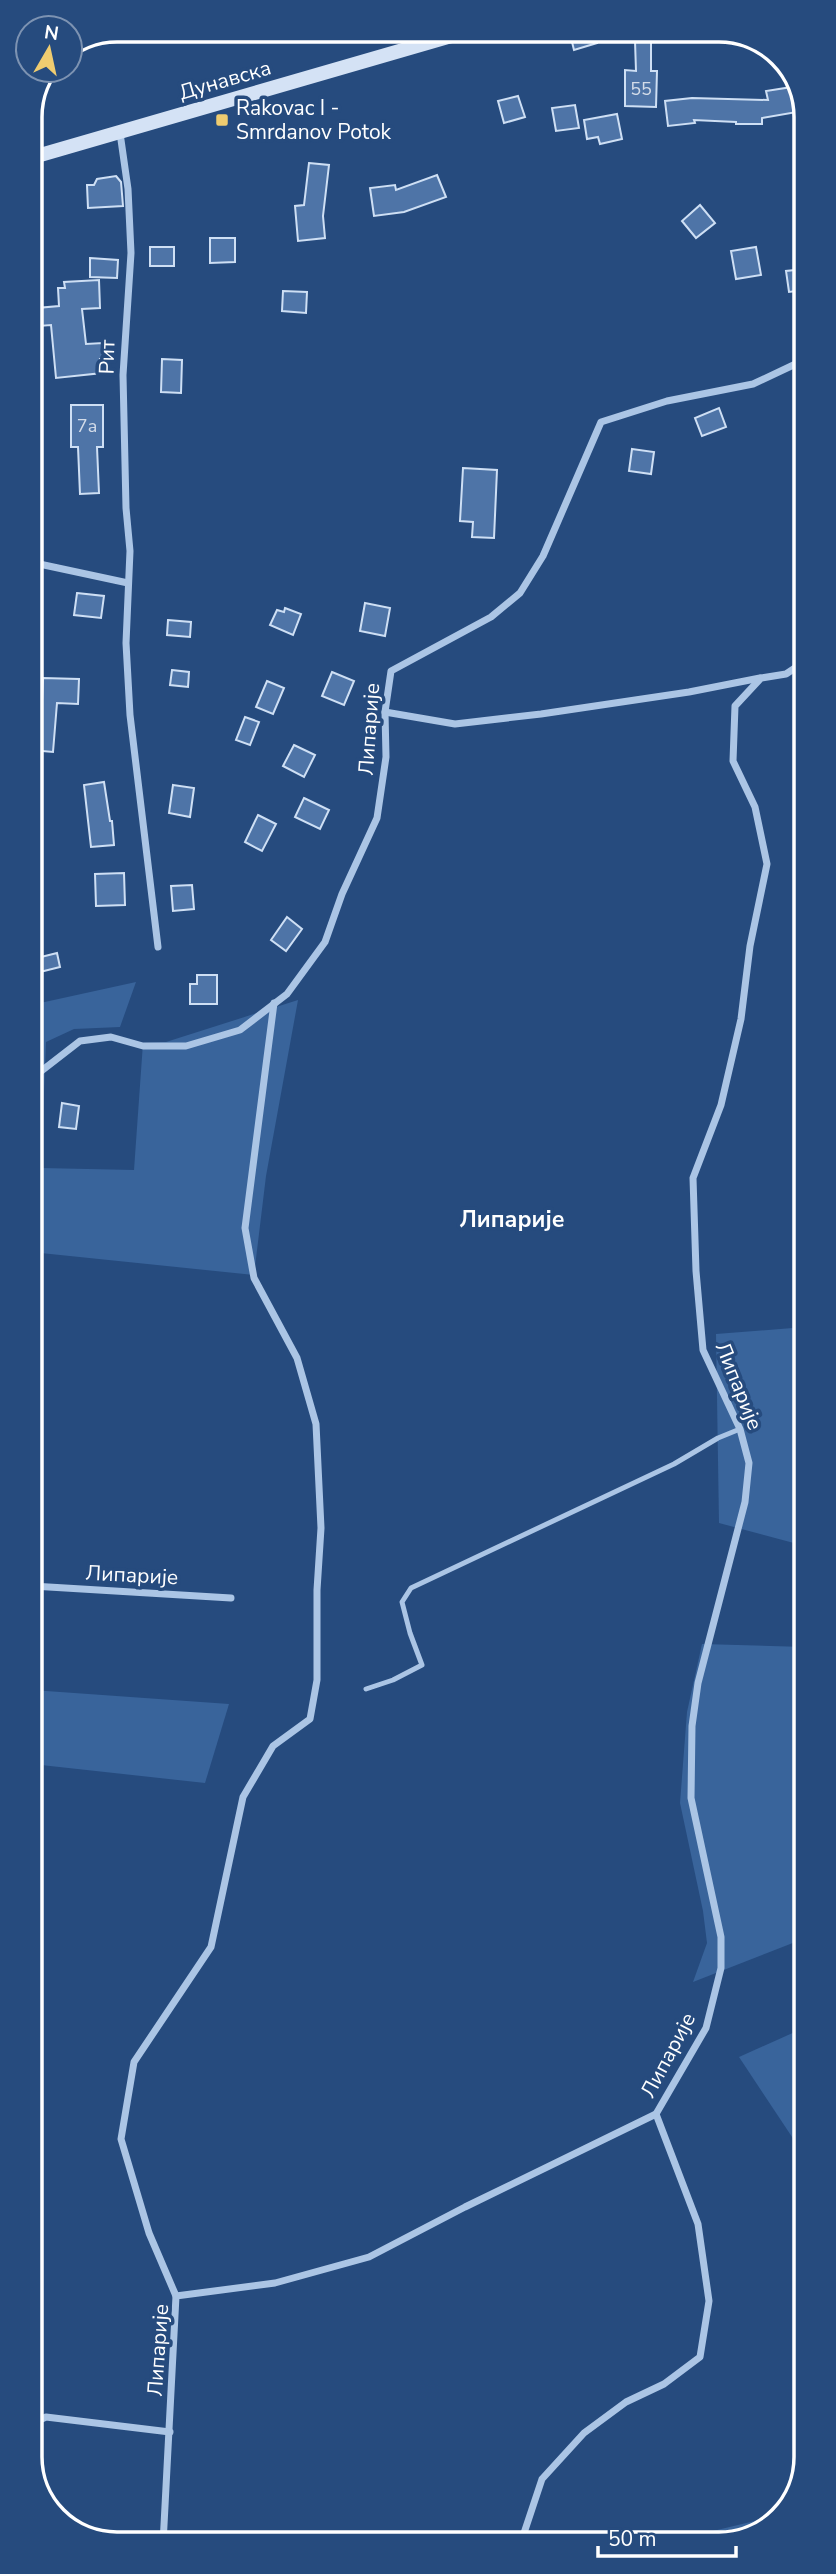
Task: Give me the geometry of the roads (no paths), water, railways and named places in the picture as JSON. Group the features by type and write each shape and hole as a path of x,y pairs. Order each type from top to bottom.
{"main road":[{"name":"Дунавска","path":"42,155 431,42"}],"street":[{"name":"Рит","path":"120,133 128,189 131,253 123,375 126,508 130,551 126,643 130,715 158,947"},
{"name":"Липарије","path":"42,1070 80,1041 111,1037 143,1046 186,1046 240,1030 287,994 324,943 342,894 377,818 386,757 385,712 391,671 491,617 520,593 543,556 601,422 667,401 753,384 794,365"},
{"path":"42,565 128,583"},
{"path":"385,712 455,724 689,692 786,674 794,669"},
{"name":"Липарије","path":"164,2532 176,2296 275,2283 369,2257 656,2114 706,2028 721,1968 721,1937 691,1798 692,1726 698,1682 745,1502 749,1463 740,1429 703,1350 695,1271 693,1178 723,1093 741,1019 750,946 767,864 755,807 733,761 735,706 761,678"},
{"path":"176,2296 149,2232 121,2139 134,2062 211,1947 243,1797 274,1746 310,1719 317,1680 317,1590 321,1528 316,1424 297,1358 254,1278 245,1228 274,1003"},
{"name":"Липарије","path":"42,1587 231,1598"},
{"name":"Липарије","path":"524,2532 542,2479 584,2433 626,2402 664,2384 700,2357 709,2301 698,2224 656,2114"},
{"path":"42,2416 170,2432"},
{"path":"42,2419 46,2417"}],"lane":[{"path":"366,1689 393,1680 422,1664 402,1602 411,1588 674,1464 718,1438 740,1429"}],"place":[{"name":"Rakovac I - Smrdanov Potok","path":"222,120"}],"district":[{"name":"Липарије","path":"512,1219"}]}
